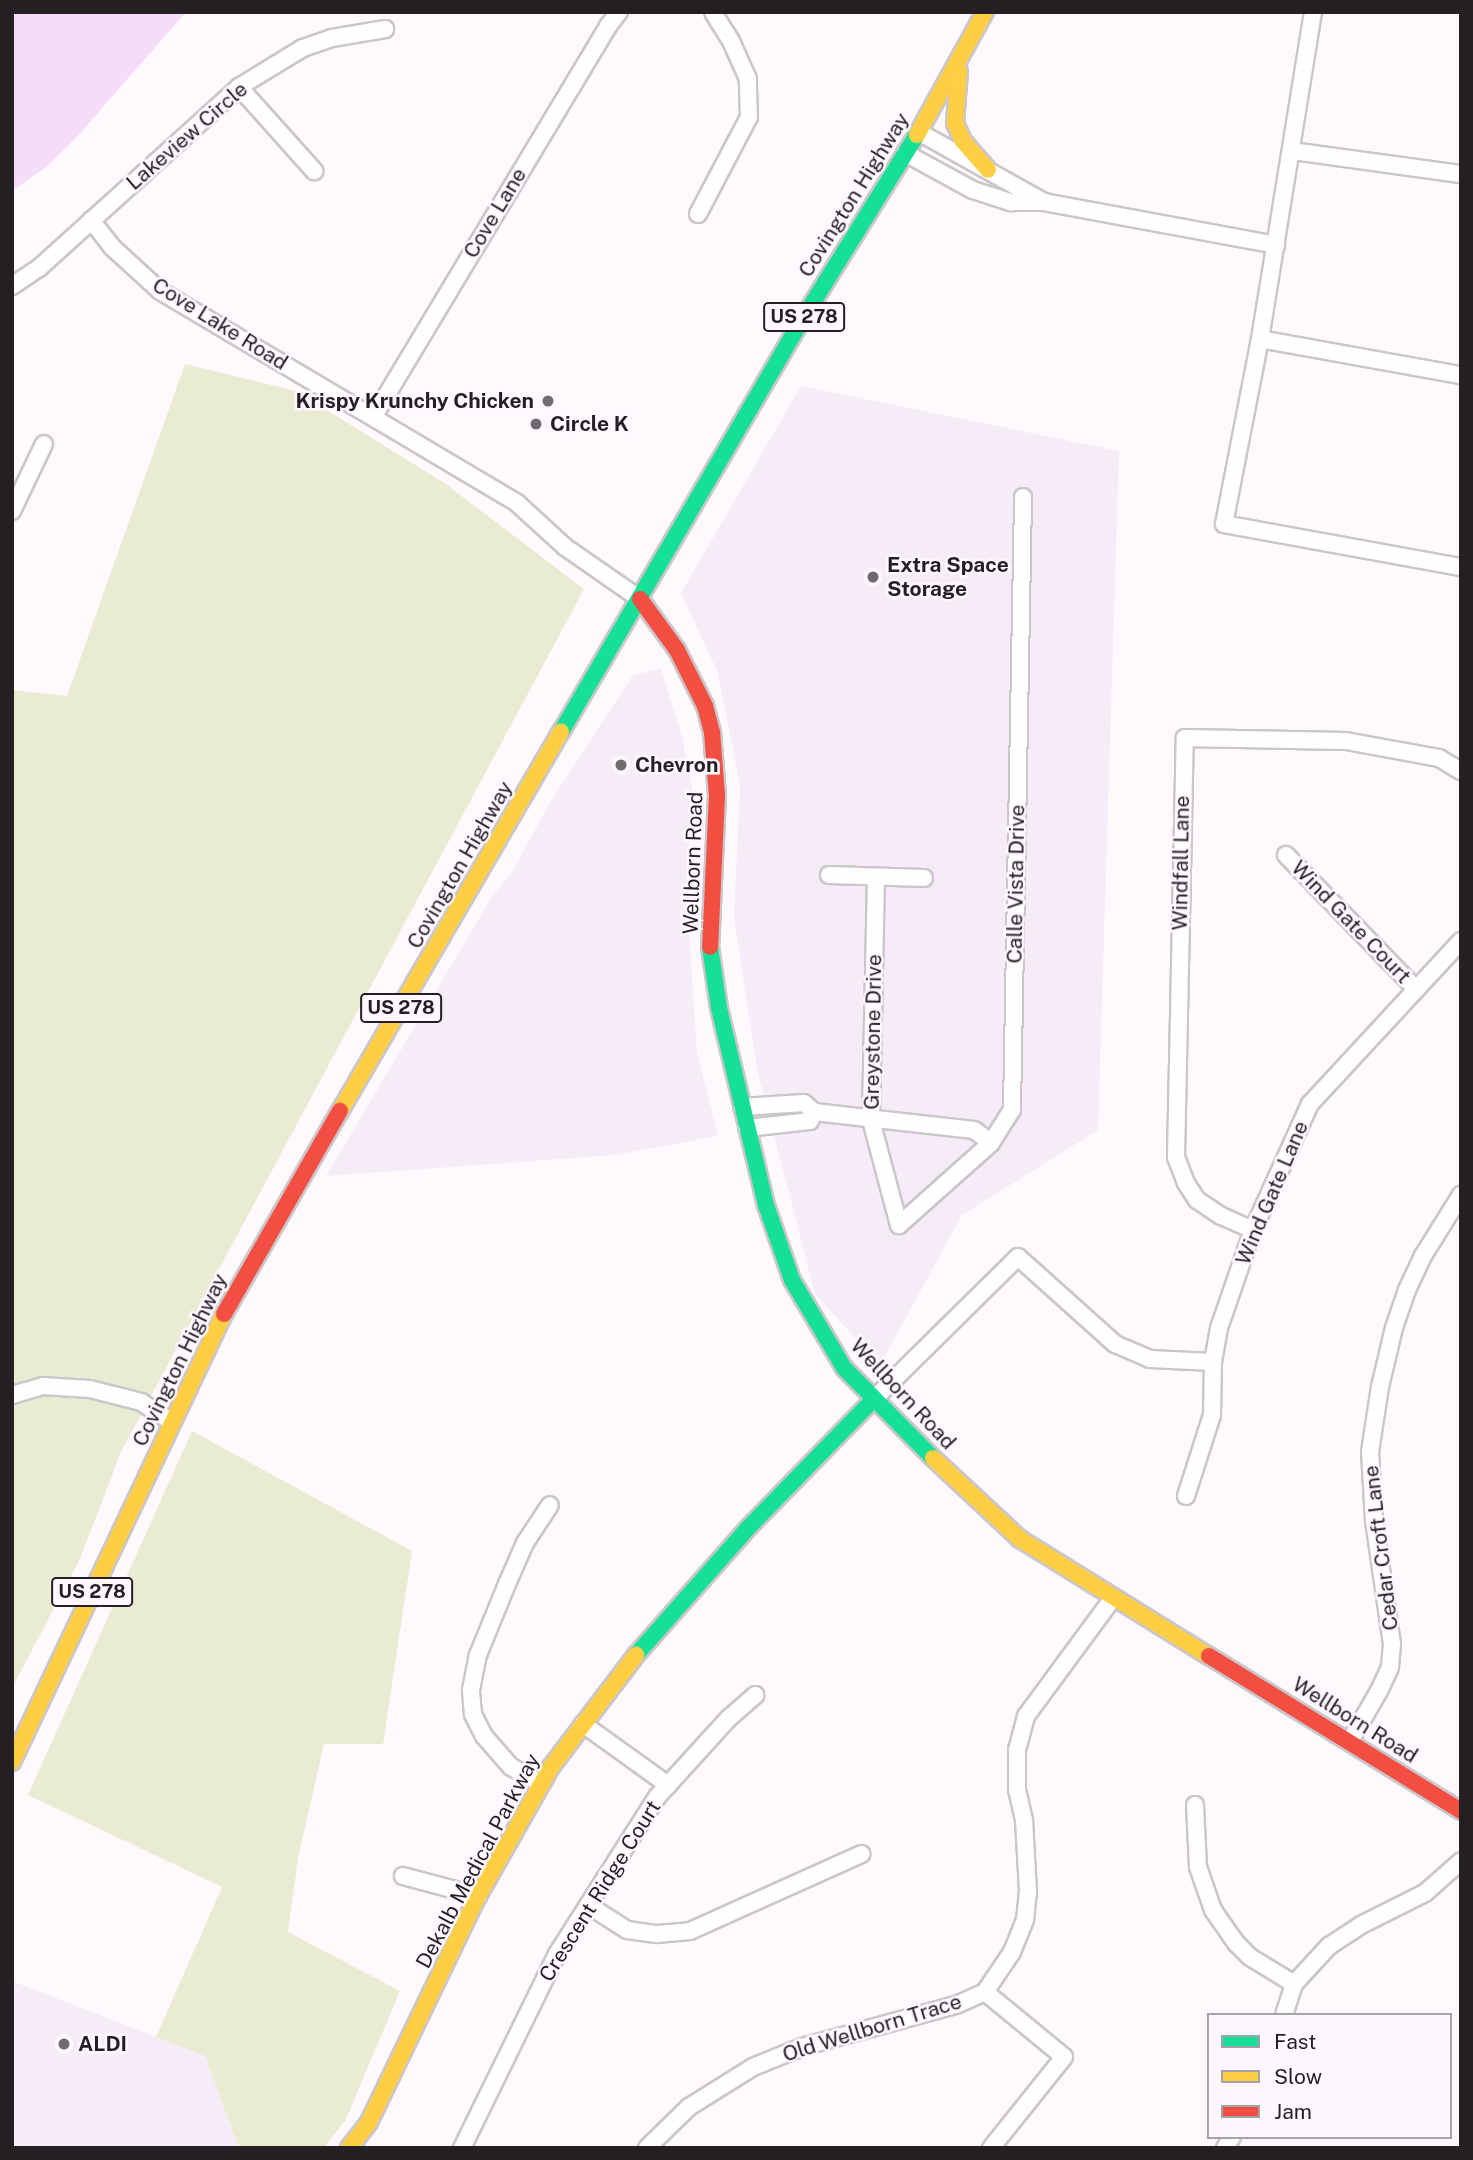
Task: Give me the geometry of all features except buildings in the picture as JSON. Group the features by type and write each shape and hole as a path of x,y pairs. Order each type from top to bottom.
{"street":[{"name":"Cove Lane","path":"374,416 619,12"},
{"path":"698,214 749,117 748,79 731,40 713,12"},
{"name":"Covington Highway","path":"12,1762 238,1286 799,325 919,132 985,12"},
{"path":"1313,12 1260,339 1224,524 1461,567"},
{"name":"Lakeview Circle","path":"12,286 40,268 239,87 303,48 332,38 385,29"},
{"path":"961,56 954,106 955,123 963,141 988,170"},
{"path":"239,87 314,171"},
{"path":"919,132 1044,201"},
{"path":"1292,151 1461,174"},
{"path":"905,153 973,190 1011,202 1044,201 1276,245"},
{"name":"Cove Lake Road","path":"91,219 111,247 160,291 517,503 565,547 640,599"},
{"path":"1260,339 1461,375"},
{"path":"12,511 44,444"},
{"name":"Calle Vista Drive","path":"899,1225 991,1143 1012,1110 1023,497"},
{"name":"Wellborn Road","path":"640,599 677,650 693,678 712,732 717,795 710,944 719,1008 766,1205 792,1280 844,1367 1020,1539 1461,1811"},
{"name":"Windfall Lane","path":"1254,1230 1221,1216 1197,1200 1186,1183 1176,1157 1185,738 1346,741 1439,758 1461,771"},
{"name":"Wind Gate Court","path":"1286,855 1416,989"},
{"path":"830,875 924,878"},
{"name":"Greystone Drive","path":"876,877 871,1120 899,1225"},
{"name":"Wind Gate Lane","path":"1186,1496 1212,1415 1213,1363 1219,1328 1254,1230 1310,1104 1461,941"},
{"path":"742,1107 804,1103 814,1112 974,1130 991,1143"},
{"path":"747,1128 810,1121 814,1112"},
{"name":"Cedar Croft Lane","path":"1350,1741 1390,1667 1392,1644 1374,1521 1370,1452 1380,1387 1394,1328 1408,1290 1423,1256 1461,1195"},
{"path":"874,1399 1018,1257 1115,1344 1150,1359 1213,1363"},
{"path":"12,1395 43,1386 90,1389 141,1402 172,1423"},
{"name":"Dekalb Medical Parkway","path":"349,2148 369,2122 478,1896 541,1784 583,1724 648,1639 747,1529 874,1399"},
{"path":"541,1784 511,1767 484,1736 473,1714 471,1690 478,1655 512,1573 525,1543 550,1506"},
{"name":"Old Wellborn Trace","path":"648,2147 689,2107 753,2067 802,2048 956,2005 985,1992 1012,1952 1025,1920 1027,1879 1024,1820 1017,1789 1017,1750 1026,1716 1113,1598"},
{"name":"Crescent Ridge Court","path":"462,2148 557,1954 588,1905 668,1785 729,1718 755,1695"},
{"path":"583,1724 668,1785"},
{"path":"1195,1805 1198,1867 1213,1910 1223,1927 1250,1957 1294,1984"},
{"path":"588,1905 627,1930 657,1934 690,1931 861,1854"},
{"path":"1285,2013 1294,1984 1329,1946 1361,1925 1425,1893 1461,1861"},
{"path":"402,1876 478,1896"},
{"path":"985,1992 1064,2057 991,2148"}],"shaded area":[{"path":"12,12 186,12 75,139 46,167 12,191"},
{"path":"801,386 1119,451 1098,1130 962,1215 880,1365 815,1294 757,1069 734,917 740,787 718,673 681,593"},
{"path":"661,669 682,737 692,788 686,887 697,1053 718,1136 615,1155 326,1176 493,895 511,874 549,804 633,675"},
{"path":"12,1981 205,2056 239,2148 12,2148"}],"green space":[{"path":"185,364 296,391 443,482 584,589 121,1452 80,1559 12,1688 12,690 67,696"},
{"path":"192,1431 412,1551 383,1744 324,1744 298,1858 288,1932 400,1991 346,2119 324,2148 239,2148 205,2056 156,2037 222,1887 28,1795"}],"traffic: fast":[{"path":"561,732 799,325 917,135"},
{"path":"710,947 719,1008 766,1205 792,1280 844,1368 933,1458"},
{"path":"636,1655 747,1529 874,1399"}],"traffic: slow":[{"path":"917,135 985,12"},
{"path":"959,71 955,123 963,141 988,170"},
{"path":"340,1111 561,732"},
{"path":"12,1762 224,1314"},
{"path":"933,1458 1020,1539 1209,1656"},
{"path":"349,2148 369,2122 478,1896 551,1767 636,1655"}],"traffic: jam":[{"path":"640,599 677,650 705,706 712,732 717,795 710,947"},
{"path":"224,1314 340,1111"},
{"path":"1209,1656 1461,1811"}],"place":[{"name":"Krispy Krunchy Chicken","path":"548,401"},
{"name":"Circle K","path":"536,424"},
{"name":"Extra Space Storage","path":"873,577"},
{"name":"Chevron","path":"621,765"},
{"name":"ALDI","path":"64,2044"}]}
